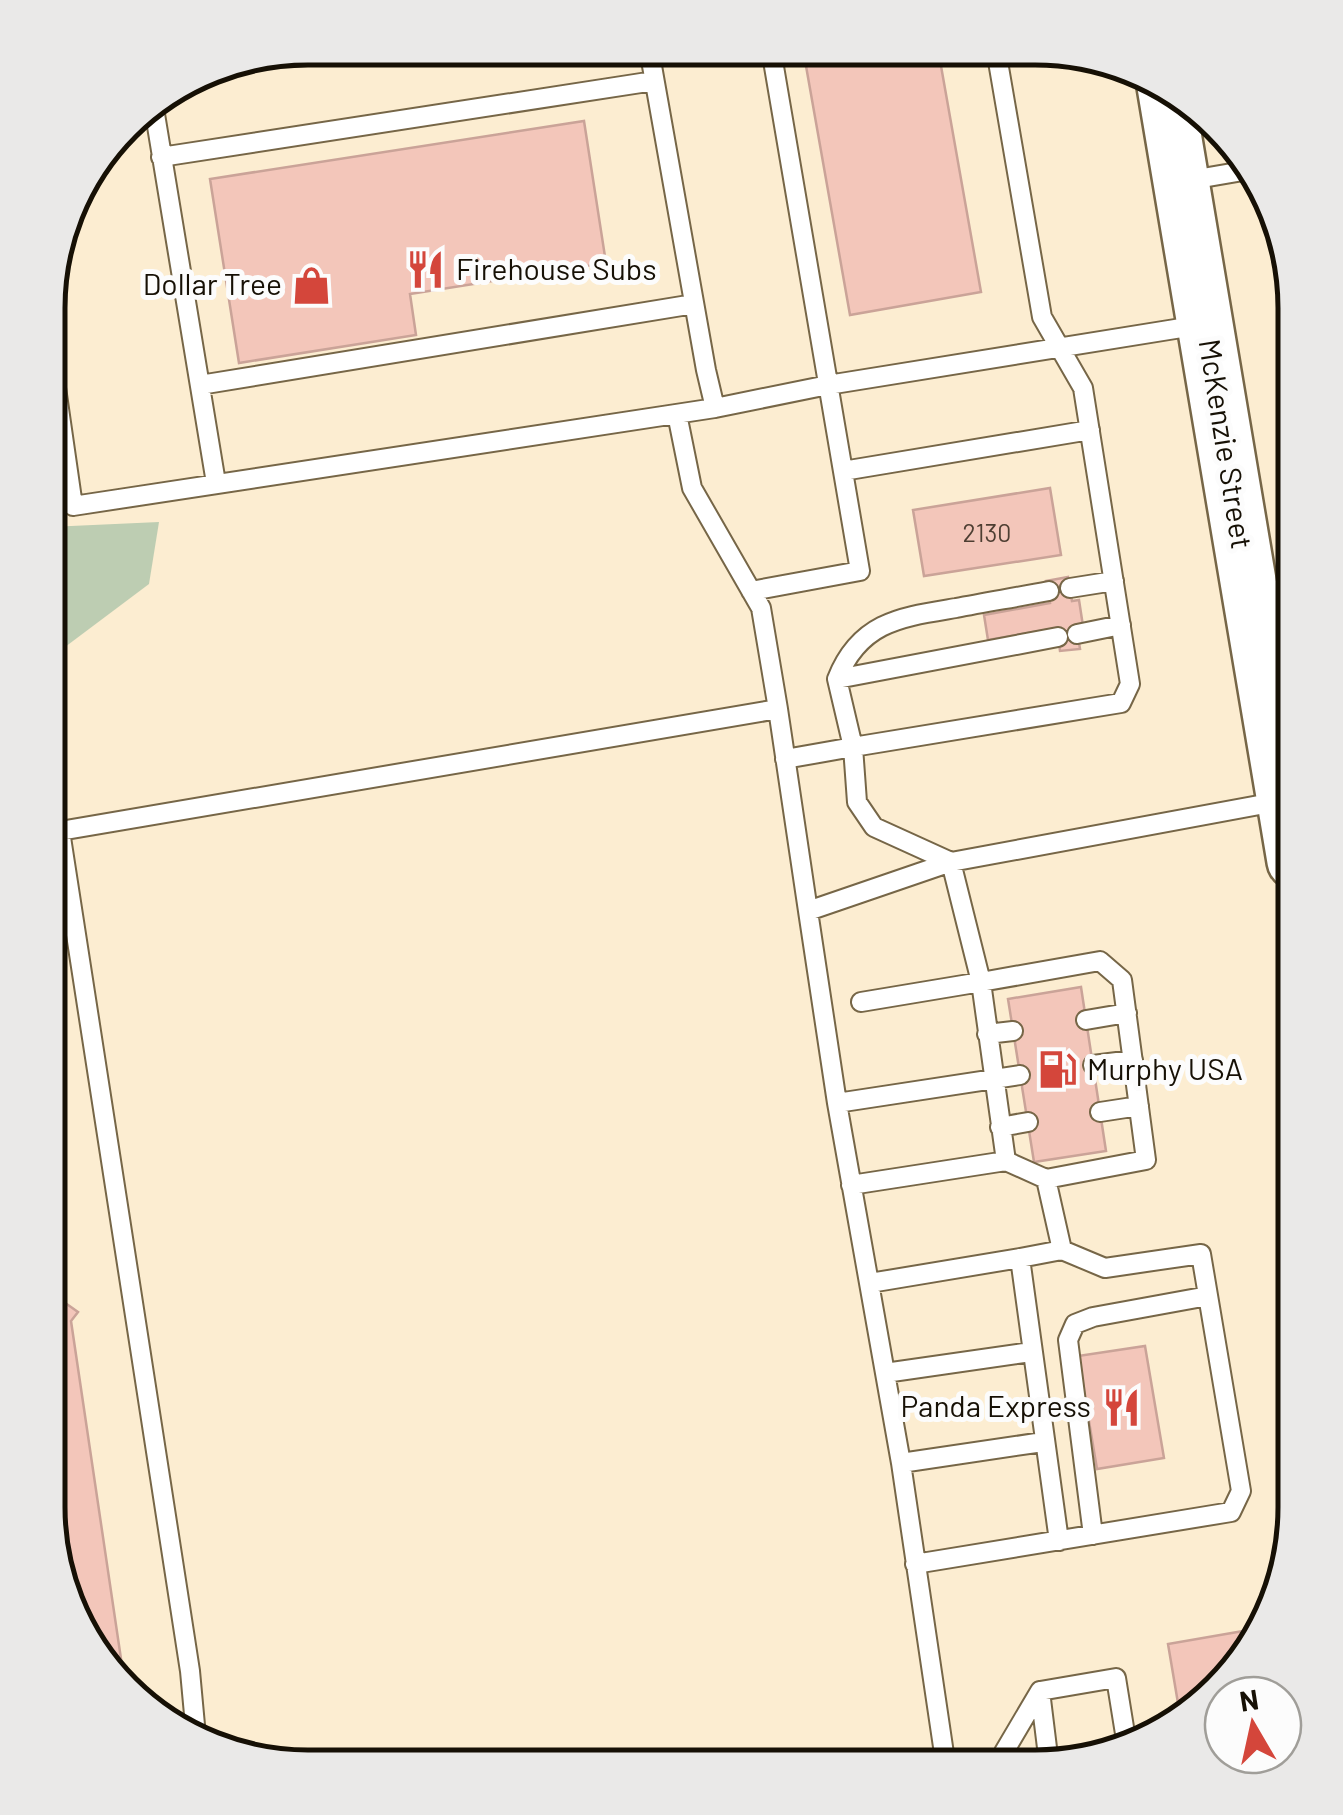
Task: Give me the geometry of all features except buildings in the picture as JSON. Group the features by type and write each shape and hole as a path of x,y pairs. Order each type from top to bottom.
{"main road":[{"name":"McKenzie Street","path":"1168,105 1278,731"}],"lane":[{"path":"750,591 860,572 774,65"},
{"path":"786,759 1121,703 1130,684 1083,388 1042,318 999,65"},
{"path":"652,66 715,408"},
{"path":"162,157 654,80"},
{"path":"156,119 216,483"},
{"path":"1180,182 1236,172"},
{"path":"200,385 694,304"},
{"path":"65,450 73,506 715,408 828,385 1205,324"},
{"path":"677,414 692,488 761,608 837,1103 901,1464 944,1750"},
{"path":"843,471 1090,430"},
{"path":"1070,588 1114,581"},
{"path":"951,862 874,827 857,802 853,748 837,678 847,654 870,633 898,618 1048,591"},
{"path":"837,678 1121,624"},
{"path":"65,830 778,709"},
{"path":"808,911 951,862 1278,802"},
{"path":"951,862 981,982 1006,1161"},
{"path":"65,900 190,1671 195,1722"},
{"path":"852,1185 1006,1161 1046,1178 1146,1160 1122,980 1100,960 861,1002"},
{"path":"1086,1020 1127,1013"},
{"path":"986,1034 1013,1031"},
{"path":"1093,1065 1133,1060"},
{"path":"837,1103 1020,1075"},
{"path":"1100,1112 1139,1106"},
{"path":"1000,1126 1028,1122"},
{"path":"1046,1178 1062,1250"},
{"path":"870,1283 1062,1250 1105,1268 1201,1254 1241,1491 1230,1512 915,1564"},
{"path":"1020,1258 1059,1541"},
{"path":"1093,1536 1068,1340 1075,1324 1093,1317 1208,1296"},
{"path":"886,1374 1031,1352"},
{"path":"901,1464 1043,1442"},
{"path":"1005,1750 1040,1692 1116,1678 1125,1733"},
{"path":"1040,1692 1048,1749"}],"green space":[{"path":"159,522 149,584 65,647 65,526"}],"place":[{"name":"Firehouse Subs","path":"426,270"},
{"name":"Dollar Tree","path":"312,285"},
{"name":"Murphy USA","path":"1057,1070"},
{"name":"Panda Express","path":"1121,1407"}]}
